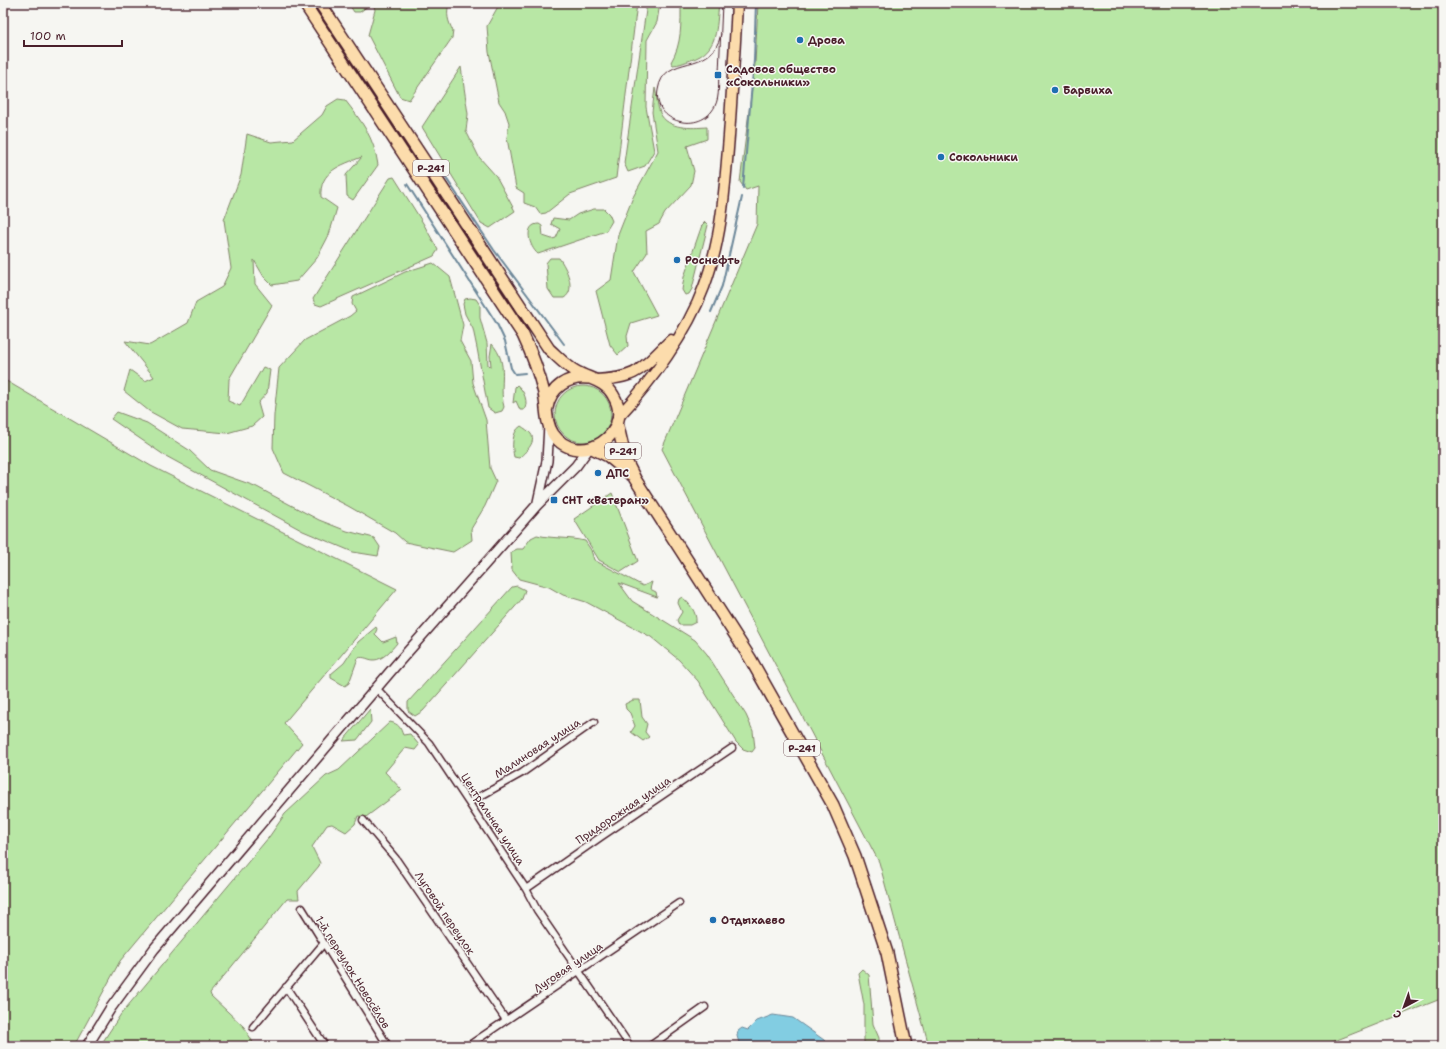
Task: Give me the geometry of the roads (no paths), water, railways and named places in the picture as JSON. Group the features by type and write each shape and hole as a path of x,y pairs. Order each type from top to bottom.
{"highway":[{"name":"Р-241","path":"304,3 523,335 539,374 548,420 554,435 561,442 571,447 591,448 622,467 635,479"},
{"name":"Р-241","path":"320,3 546,344 562,361 576,372 607,387 613,394 617,403 620,442 626,461 635,479 750,658 833,805 855,856 887,953 906,1046"},
{"path":"548,420 551,396 563,383 576,378 593,379"},
{"path":"591,448 608,438 614,431 618,420"}],"main road":[{"path":"618,420 640,394 686,326 705,287 719,228 725,191 738,3"},
{"path":"593,379 623,377 639,371 655,358 686,326"},
{"path":"537,505 547,461 548,420"},
{"path":"87,1046 110,1009 154,949 376,688 537,505 576,466 591,448"}],"street":[{"name":"Центральная улица","path":"376,688 429,743 470,802 526,889 537,910 630,1046"},
{"name":"Малиновая улица","path":"470,802 522,773 594,722"},
{"name":"Придорожная улица","path":"526,889 732,748"},
{"name":"Луговой переулок","path":"363,820 396,859 506,1020"},
{"name":"Луговая улица","path":"468,1046 580,972 679,903"},
{"name":"1-й переулок Новосёлов","path":"302,908 388,1046"},
{"path":"253,1027 324,943"},
{"path":"286,987 325,1046"},
{"path":"650,1046 705,1007"}],"water":[{"path":"773,1015 793,1018 824,1040 829,1046 740,1046 737,1036 738,1031 742,1028 748,1030 757,1021"}],"waterway":[{"path":"743,188 754,60 756,3"},
{"path":"438,166 494,250 564,344"},
{"path":"407,184 497,324 505,341 511,368 515,374 525,373"},
{"path":"711,312 722,286 742,197"}],"tram line":[{"path":"721,34 716,47 708,55 699,60 678,66 669,71 662,78 658,90 658,101 662,110 670,117 679,121 689,122 699,120 708,115 715,106 718,98 720,38 721,29 722,3"}],"place":[{"name":"Дрова","path":"800,40"},
{"name":"Садовое общество «Сокольники»","path":"718,75"},
{"name":"Барвиха","path":"1055,90"},
{"name":"Сокольники","path":"941,157"},
{"name":"Роснефть","path":"677,260"},
{"name":"ДПС","path":"598,473"},
{"name":"СНТ «Ветеран»","path":"554,500"},
{"name":"Отдыхаево","path":"713,920"}]}
